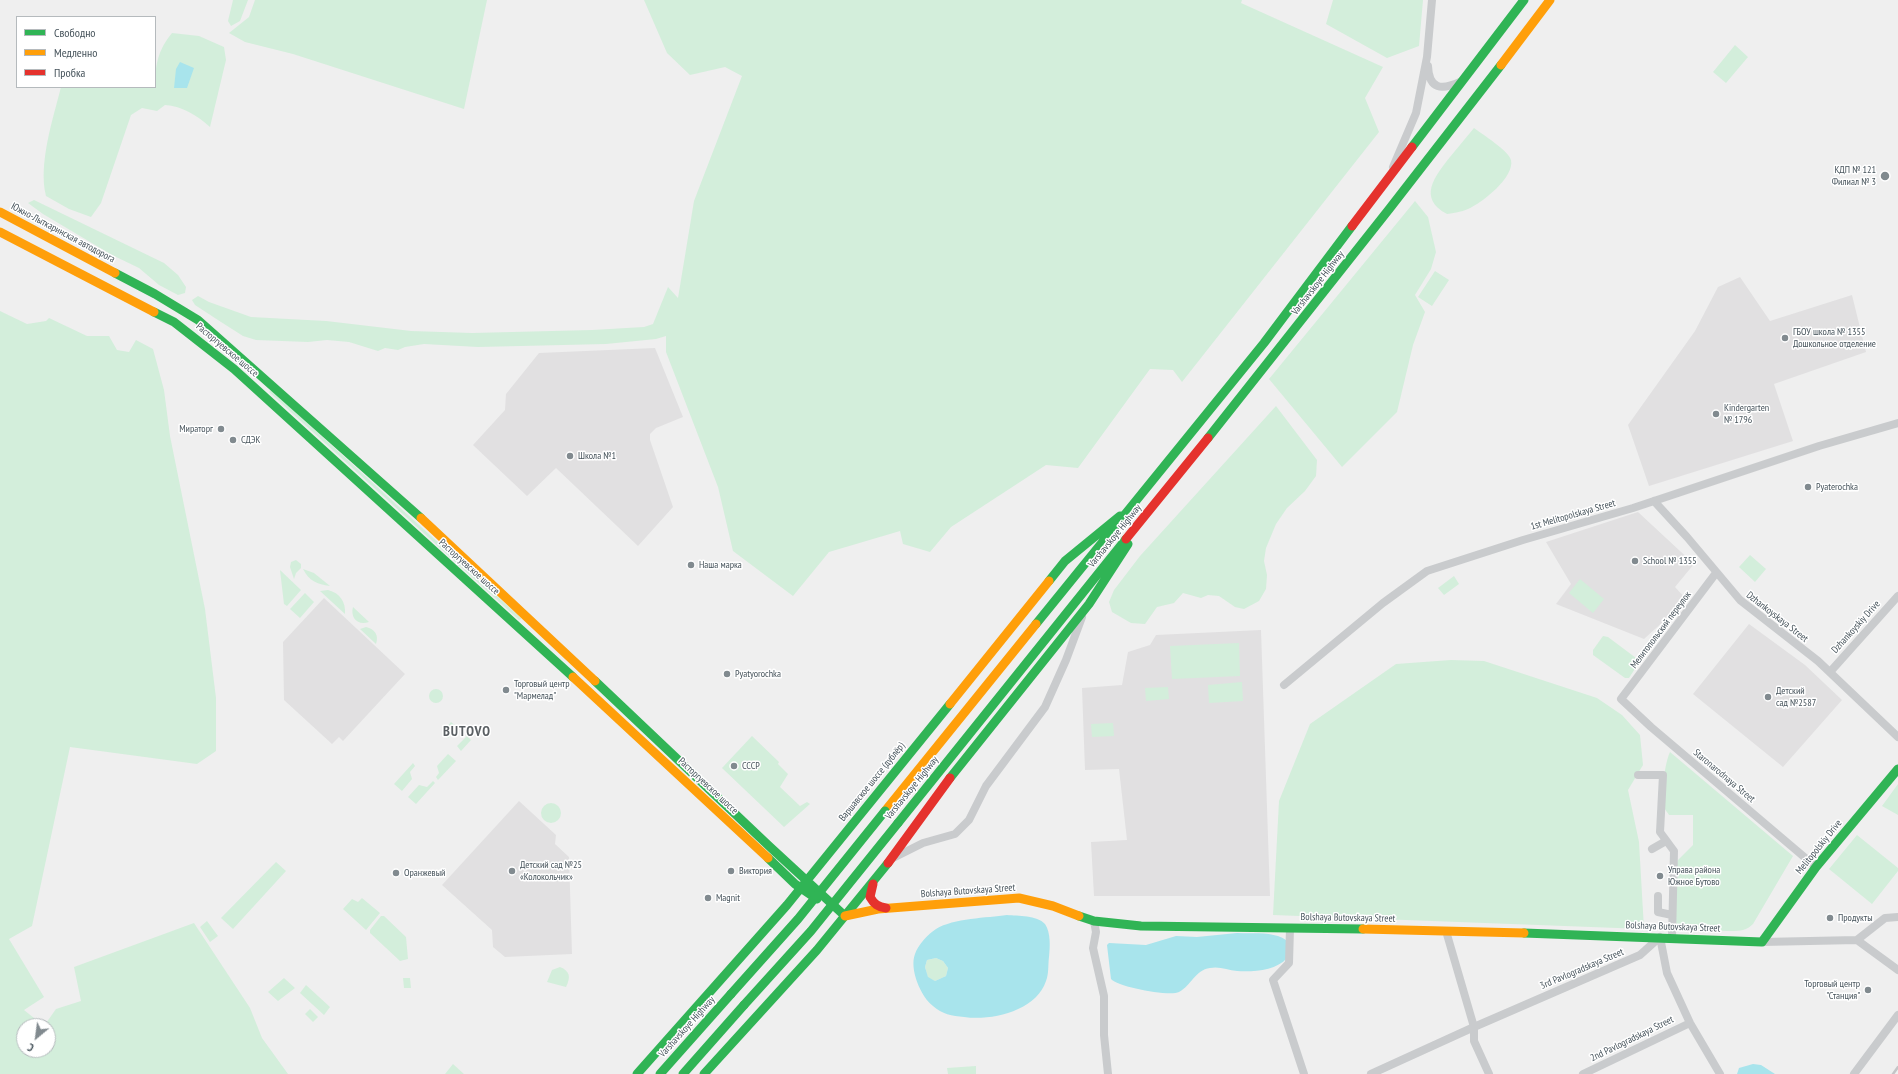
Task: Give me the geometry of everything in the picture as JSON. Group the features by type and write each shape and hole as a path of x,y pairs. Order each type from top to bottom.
{"main road":[{"name":"Varshavskoye Highway","path":"660,1074 798,919 1128,509 1264,343 1524,0"},
{"name":"Varshavskoye Highway","path":"683,1074 811,931 1260,374 1444,141 1550,0"},
{"name":"Южно-Лыткаринская автодорога","path":"0,212 168,301"},
{"name":"Расторгуевское шоссе","path":"0,232 174,322 234,369 803,885"},
{"name":"Расторгуевское шоссе","path":"168,301 198,320 217,336 372,475 626,710 803,885"},
{"name":"Варшавское шоссе (дублёр)","path":"637,1074 803,885 1065,561 1128,509"},
{"path":"704,1074 817,950 875,880 961,764 1089,604 1102,586 1142,520"},
{"name":"Melitopolskiy Drive","path":"1762,942 1816,867 1898,770"},
{"path":"875,880 870,890 870,897 873,904 878,907 886,908"},
{"path":"803,885 845,916"},
{"name":"Bolshaya Butovskaya Street","path":"845,916 886,908 1019,898 1052,906 1094,921 1140,926 1660,937 1762,942"}],"street":[{"path":"1387,180 1416,113 1420,97 1427,57 1432,0"},
{"path":"1427,57 1430,81 1435,85 1440,87 1450,86 1463,80"},
{"name":"1st Melitopolskaya Street","path":"1284,685 1383,603 1427,571 1523,540 1654,501 1819,446 1898,423"},
{"name":"Dzhankoyskaya Street","path":"1654,501 1733,593 1754,613 1830,672 1898,737"},
{"name":"Мелитопольский переулок","path":"1621,699 1716,573"},
{"name":"Dzhankoyskiy Drive","path":"1830,672 1898,596"},
{"path":"891,859 923,843 955,834 969,820 986,786 1045,708 1089,604"},
{"name":"Staronarodnaya Street","path":"1621,699 1652,728 1816,867"},
{"path":"1638,775 1662,776 1660,832 1674,851 1672,938"},
{"path":"1652,849 1666,841"},
{"path":"1658,896 1658,912 1672,915"},
{"path":"1898,916 1885,918 1857,940 1898,970"},
{"path":"1094,921 1096,932 1093,948 1104,996 1104,1035 1108,1074"},
{"path":"1290,928 1289,964 1273,980 1304,1074"},
{"path":"1446,932 1474,1027 1474,1041 1489,1074"},
{"path":"1660,937 1667,973 1690,1023 1720,1074"},
{"name":"3rd Pavlogradskaya Street","path":"1371,1074 1474,1027 1640,955 1660,937"},
{"name":"Bolshaya Butovskaya Street","path":"1762,942 1857,940"},
{"path":"1854,1074 1898,1015"},
{"name":"2nd Pavlogradskaya Street","path":"1583,1074 1690,1023"}],"shaded area":[{"path":"1740,277 1770,321 1852,295 1866,352 1774,384 1793,441 1649,486 1628,425 1695,331 1718,287"},
{"name":"Школа №1","path":"655,348 683,417 656,428 650,434 650,440 673,507 638,546 556,468 527,496 473,445 505,410 506,394 539,353"},
{"path":"1638,512 1694,564 1675,587 1687,600 1644,639 1556,604 1571,584 1546,542"},
{"path":"324,598 405,674 343,741 339,737 332,744 284,700 283,642"},
{"name":"Детский сад №2587","path":"1749,624 1805,665 1842,700 1783,767 1693,694"},
{"path":"1261,630 1270,896 1094,896 1091,842 1127,840 1119,769 1085,770 1082,688 1122,685 1128,652 1150,645 1156,635"},
{"name":"Детский сад №25 «Колокольчик»","path":"519,801 556,835 555,844 569,857 572,954 505,957 493,947 492,930 442,885"}],"green space":[{"path":"233,0 248,0 240,21 231,26 228,21"},
{"path":"255,0 487,0 464,109 293,54 245,42 229,33 249,17"},
{"path":"644,0 1242,0 1241,3 1383,67 1365,98 1379,132 1182,382 1173,370 1150,369 1078,468 1046,465 951,527 930,552 903,544 900,531 829,552 793,596 733,551 718,487 666,352 666,336 656,339 606,344 478,347 424,344 405,347 398,350 385,348 378,351 349,342 327,340 308,342 256,340 243,336 195,305 192,300 198,296 209,302 251,317 326,321 411,331 472,333 592,330 644,327 653,324 668,287 678,298 694,201 742,76 725,67 690,75 667,53"},
{"path":"1333,0 1423,0 1419,46 1387,58 1326,24"},
{"path":"172,33 199,36 224,47 226,60 210,127 195,115 178,107 165,105 157,111 142,108 131,115 101,203 91,217 69,209 46,196 44,183 45,156 61,88 156,88 158,58 167,39"},
{"path":"1735,45 1748,57 1726,83 1713,72"},
{"path":"1474,128 1506,152 1511,160 1511,167 1508,174 1496,189 1481,201 1465,210 1447,214 1438,208 1433,201 1431,194 1432,187 1444,164"},
{"path":"34,200 164,263 178,275 186,287 185,293 178,295 159,285 139,268 112,255 43,214 28,203"},
{"path":"1415,201 1428,217 1436,252 1431,269 1415,295 1425,312 1413,345 1397,412 1342,467 1269,379"},
{"path":"1435,271 1449,280 1432,306 1418,297"},
{"path":"0,311 27,324 46,321 49,318 87,336 109,336 117,350 129,352 136,340 153,349 164,390 170,436 205,609 216,698 216,751 197,764 70,747 32,926 9,939 44,997 24,1010 34,1018 16,1018 16,1058 56,1058 56,1018 50,1018 56,1009 81,1001 74,967 194,923 250,1008 262,1038 288,1074 0,1074"},
{"path":"271,390 521,619 519,620 269,392"},
{"path":"1276,406 1317,460 1316,476 1305,491 1287,508 1276,524 1266,548 1264,561 1267,575 1266,589 1259,601 1244,609 1235,607 1219,596 1208,595 1201,598 1183,593 1174,603 1157,607 1145,624 1131,623 1112,612 1109,602 1114,590 1140,556"},
{"path":"1750,555 1766,569 1755,582 1739,567"},
{"path":"296,560 301,564 301,568 296,573 294,579 290,567 291,562"},
{"path":"303,569 314,573 330,586 314,581"},
{"path":"280,570 301,590 287,606 284,604"},
{"path":"1454,576 1459,584 1444,595 1438,588"},
{"path":"1580,579 1604,599 1593,613 1569,593"},
{"path":"328,590 339,596 343,602 345,614 320,591"},
{"path":"305,593 314,602 300,618 290,609"},
{"path":"353,607 369,622 358,622 353,615"},
{"path":"366,627 372,629 376,633 376,644 360,629"},
{"path":"1603,636 1608,637 1640,661 1629,678 1625,678 1593,655 1593,650"},
{"path":"1239,643 1240,676 1172,679 1170,646"},
{"path":"1451,660 1484,661 1597,698 1622,715 1640,735 1643,765 1628,790 1639,842 1644,929 1273,915 1279,801 1310,724 1396,664"},
{"path":"1242,682 1243,701 1209,703 1208,685"},
{"path":"1168,687 1169,699 1146,701 1145,688"},
{"path":"433,689 439,689 443,693 443,699 439,703 433,703 429,699 429,693"},
{"path":"451,722 458,728 448,738 442,733"},
{"path":"1113,723 1114,736 1092,737 1091,724"},
{"path":"467,736 471,740 461,751 457,746"},
{"path":"752,736 779,762 778,764 788,774 780,787 800,806 807,802 810,804 784,827 722,768"},
{"path":"1670,752 1793,856 1753,924 1746,929 1737,931 1708,930 1688,927 1675,923 1675,868 1678,860 1693,845 1693,815 1669,815 1664,807 1664,780 1666,764"},
{"path":"448,754 456,761 438,780 436,777 439,773 437,766"},
{"path":"413,763 415,766 410,772 412,779 402,791 394,784"},
{"path":"433,781 435,783 416,804 408,797 419,785 427,787"},
{"path":"1898,784 1898,815 1882,806"},
{"path":"551,803 558,806 561,813 558,820 551,823 544,820 541,813 544,806"},
{"path":"1857,835 1898,868 1898,871 1872,904 1829,869"},
{"path":"276,862 286,871 233,929 221,918"},
{"path":"362,898 380,913 366,930 343,909 352,899 358,902"},
{"path":"381,916 384,916 406,937 408,959 400,961 370,933 370,930"},
{"path":"207,921 218,936 210,942 200,927"},
{"path":"936,958 943,961 948,968 946,976 935,981 928,978 925,967 927,960"},
{"path":"560,967 566,970 569,975 569,980 566,987 547,982 552,970"},
{"path":"284,978 295,988 278,1001 268,992"},
{"path":"403,978 410,978 411,988 404,988"},
{"path":"306,985 330,1007 324,1015 300,993"},
{"path":"310,1009 318,1017 313,1022 305,1014"},
{"path":"453,1064 464,1074 445,1074"},
{"path":"976,1066 976,1074 948,1074 947,1068"}],"water":[{"path":"180,62 194,68 187,88 174,88 176,69"},
{"path":"1007,915 1027,916 1037,919 1042,921 1047,928 1050,940 1048,975 1041,991 1033,1000 1023,1007 1000,1015 975,1018 960,1017 947,1014 936,1009 924,996 917,982 914,960 918,947 930,934 943,925 971,919","holes":["936,958 943,961 948,968 946,976 935,981 928,977 925,967 927,960"]},
{"path":"1237,933 1269,934 1281,937 1286,940 1287,958 1277,966 1257,971 1237,971 1217,967 1205,969 1187,986 1179,992 1174,993 1155,992 1133,988 1111,979 1107,945 1109,943 1146,945 1176,936 1197,937"},
{"path":"1753,1064 1761,1065 1775,1074 1737,1074 1739,1068"}],"railway":[{"path":"1893,1074 1898,1067"}],"traffic: fast":[{"path":"1412,147 1524,0"},
{"path":"1208,438 1501,65"},
{"path":"1036,624 1264,343 1352,226"},
{"path":"115,273 155,294 198,320 421,518"},
{"path":"154,312 174,322 234,369 573,677"},
{"path":"1049,581 1065,561 1120,516"},
{"path":"898,823 1126,539"},
{"path":"950,778 1089,604 1128,544"},
{"path":"595,681 845,916"},
{"path":"637,1074 787,905 950,704"},
{"path":"1524,933 1762,942 1816,867 1898,769"},
{"path":"731,994 798,919 885,811"},
{"path":"744,1005 811,931 898,823"},
{"path":"768,858 795,884 817,899"},
{"path":"704,1074 817,950 888,863"},
{"path":"1079,916 1094,921 1141,926 1363,929"},
{"path":"660,1074 731,994"},
{"path":"683,1074 744,1005"}],"traffic: slow":[{"path":"1501,65 1550,0"},
{"path":"0,212 115,273"},
{"path":"0,232 154,312"},
{"path":"421,518 595,681"},
{"path":"950,704 1049,581"},
{"path":"885,811 1036,624"},
{"path":"573,677 768,858"},
{"path":"845,916 878,909 1019,898 1053,906 1079,916"},
{"path":"1363,929 1524,933"}],"traffic: jam":[{"path":"1352,226 1412,147"},
{"path":"1126,539 1208,438"},
{"path":"888,863 950,778"},
{"path":"873,884 870,897 876,905 886,908"}],"place":[{"name":"КДП № 121 Филиал № 3","path":"1885,176"},
{"name":"ГБОУ школа № 1355 Дошкольное отделение","path":"1785,338"},
{"name":"Kindergarten № 1796","path":"1716,414"},
{"name":"Мираторг","path":"221,429"},
{"name":"СДЭК","path":"233,440"},
{"name":"Школа №1","path":"570,456"},
{"name":"Pyaterochka","path":"1808,487"},
{"name":"School № 1355","path":"1635,561"},
{"name":"Наша марка","path":"691,565"},
{"name":"Pyatyorochka","path":"727,674"},
{"name":"Торговый центр \"Мармелад\"","path":"506,690"},
{"name":"Детский сад №2587","path":"1768,697"},
{"name":"СССР","path":"734,766"},
{"name":"Детский сад №25 «Колокольчик»","path":"512,871"},
{"name":"Виктория","path":"731,871"},
{"name":"Оранжевый","path":"396,873"},
{"name":"Управа района Южное Бутово","path":"1660,876"},
{"name":"Magnit","path":"708,898"},
{"name":"Продукты","path":"1830,918"},
{"name":"Торговый центр \"Станция\"","path":"1868,990"}],"district":[{"name":"BUTOVO","path":"467,732"}]}
